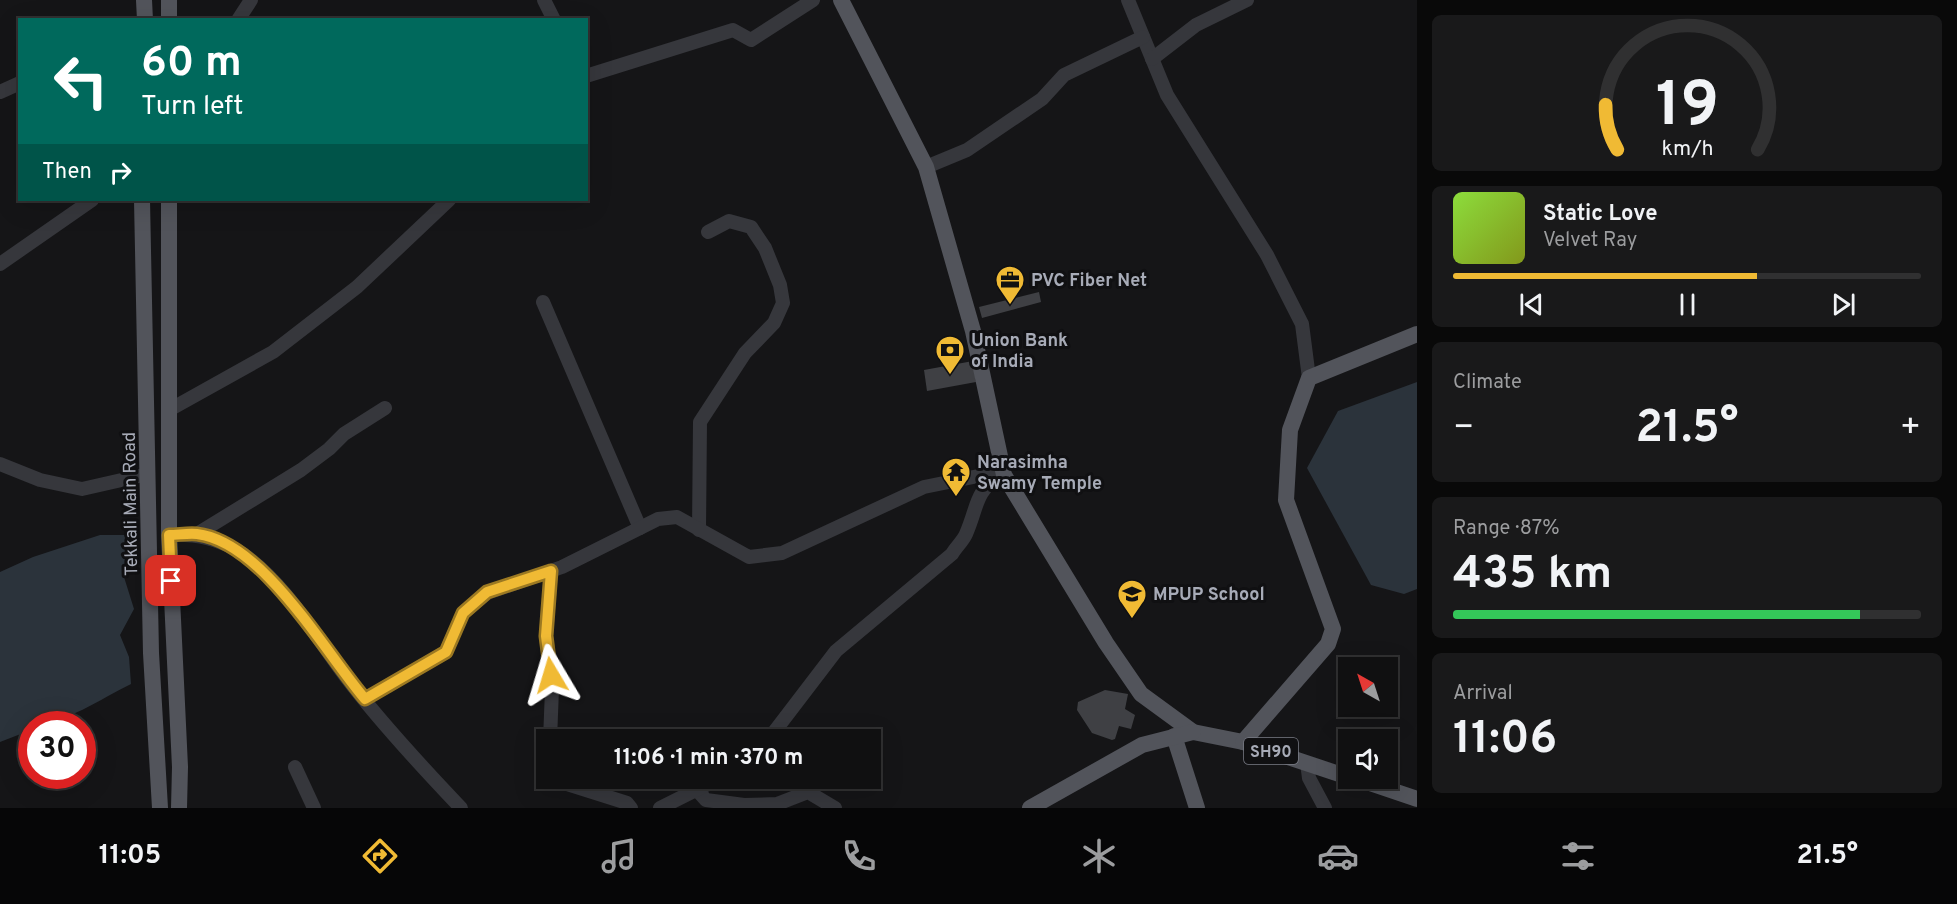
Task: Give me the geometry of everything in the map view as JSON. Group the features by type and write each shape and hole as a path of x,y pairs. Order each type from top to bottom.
{"main road":[{"path":"144,0 145,18"},
{"path":"169,0 169,18"},
{"name":"SH90","path":"841,0 926,167 973,332 1003,471 1070,588 1141,694 1193,732 1243,742 1338,774"},
{"name":"Tekkali Main Road","path":"142,201 151,653 160,808"},
{"path":"169,201 169,535 180,767 179,808"},
{"path":"1243,742 1328,645 1333,629 1286,500 1290,430 1309,378 1417,334"},
{"path":"1030,808 1134,749 1193,732"},
{"path":"1174,736 1197,808"},
{"path":"1387,789 1417,799"}],"street":[{"path":"239,18 251,0"},
{"path":"544,0 553,18"},
{"path":"588,75 734,30 750,40 813,0"},
{"path":"1128,0 1167,95 1267,255 1302,324 1309,378"},
{"path":"1152,59 1196,26 1247,0"},
{"path":"926,167 967,150 1042,99 1064,75 1143,37"},
{"path":"0,92 18,84"},
{"path":"0,264 91,201"},
{"path":"169,410 273,352 357,287 448,201"},
{"path":"699,530 700,422 745,353 774,322 783,303 780,285 765,248 751,227 729,221 708,232"},
{"path":"543,302 640,528"},
{"path":"197,534 301,470 344,434 385,408"},
{"path":"0,464 40,480 82,489 148,474"},
{"path":"365,699 446,652 463,613 487,592 551,571 658,519 677,518 749,557 782,553 924,487 1003,471"},
{"path":"776,729 836,651 952,554 966,535 973,508 983,490 1003,471"},
{"path":"169,535 197,534 213,539 255,564 281,592 365,699 461,808"},
{"path":"550,729 552,688 546,636 551,571"},
{"path":"1307,763 1309,778 1325,808"},
{"path":"296,767 314,808"},
{"path":"583,789 627,803 632,808"},
{"path":"660,808 697,790 706,800 744,806 777,804 808,792 835,808"}],"shaded area":[{"path":"1417,382 1417,589 1404,594 1371,585 1307,468 1338,411"},
{"path":"100,535 126,535 124,577 134,609 120,635 129,657 131,684 80,711 18,711 18,735 0,742 0,572 33,557"}],"building":[{"name":"PVC Fiber Net","path":"1039,292 1041,302 982,318 979,307"},
{"name":"Union Bank of India","path":"973,361 976,382 927,391 924,370"},
{"path":"1105,690 1128,694 1125,709 1135,715 1131,729 1119,726 1115,739 1112,740 1092,733 1077,710 1078,702"}],"place":[{"name":"PVC Fiber Net","path":"1010,306"},
{"name":"Union Bank of India","path":"950,376"},
{"name":"Narasimha Swamy Temple","path":"956,498"},
{"name":"MPUP School","path":"1132,620"}],"route":[{"path":"171,581 169,535 197,534 241,553 274,584 365,699 446,652 463,613 487,592 551,571 550,610 546,636 551,675"}]}
